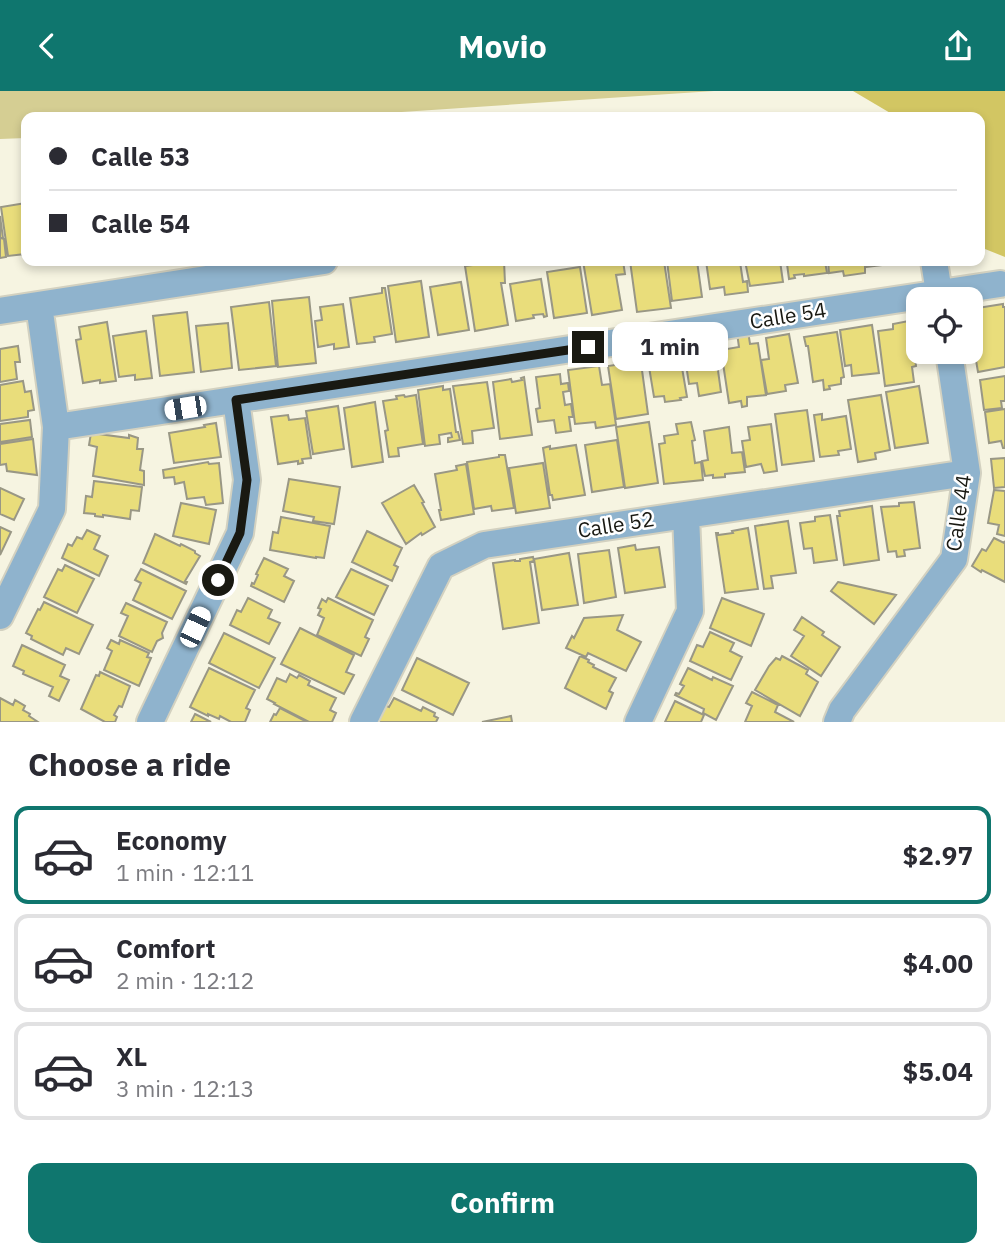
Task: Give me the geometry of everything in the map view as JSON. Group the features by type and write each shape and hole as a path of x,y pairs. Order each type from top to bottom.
{"street":[{"path":"0,311 292,266"},
{"path":"935,266 938,287"},
{"name":"Calle 54","path":"983,288 1000,285"},
{"name":"Calle 54","path":"56,427 906,301"},
{"path":"0,616 52,509 56,427 39,305"},
{"name":"Calle 44","path":"837,722 842,711 954,559 967,473 951,364"},
{"path":"150,722 240,533 247,480 236,400"},
{"name":"Calle 52","path":"363,722 441,566 484,545 967,473"},
{"path":"638,722 690,611 686,515"}],"shaded area":[{"path":"0,91 714,91 401,112 21,112 21,138 0,139"},
{"path":"853,91 1005,91 1005,257 985,249 985,112 889,112"}],"building":[{"path":"21,204 21,254 8,256 1,207"},
{"path":"0,216 1,238 4,239 6,257 0,258"},
{"path":"465,266 504,266 505,283 501,283 508,325 475,331"},
{"path":"584,266 624,266 625,274 616,275 622,310 592,315"},
{"path":"631,266 665,266 671,308 637,312"},
{"path":"668,266 698,266 702,297 672,301"},
{"path":"707,266 741,266 748,292 725,295 724,287 710,289"},
{"path":"746,266 781,266 783,282 750,286"},
{"path":"787,266 826,266 827,273 794,275 795,278 789,279"},
{"path":"828,266 865,266 865,273 844,276 843,271 829,273"},
{"path":"580,267 587,313 554,318 547,272"},
{"path":"541,279 547,316 533,315 534,318 516,321 510,284"},
{"path":"421,281 429,337 396,342 388,286"},
{"path":"461,282 469,330 438,335 430,287"},
{"path":"382,288 385,288 392,334 374,337 375,342 357,344 350,298 382,293"},
{"path":"309,297 316,363 278,367 272,301"},
{"path":"269,302 276,366 239,370 231,307"},
{"path":"343,304 349,347 334,349 334,344 318,347 315,321 322,320 320,307"},
{"path":"1003,304 1005,307 1005,367 978,372 977,364 983,364 983,307"},
{"path":"187,312 194,372 160,376 153,316"},
{"path":"107,322 116,381 83,383 76,340 81,339 79,327"},
{"path":"906,322 906,364 916,364 912,367 914,382 885,386 878,331 893,329 893,324"},
{"path":"228,323 232,368 201,372 196,326"},
{"path":"872,325 879,373 852,376 851,365 845,366 840,330"},
{"path":"146,331 152,378 135,380 135,375 119,377 113,336"},
{"path":"748,331 750,344 758,343 766,395 747,397 747,406 742,407 741,401 729,403 721,350 739,347 737,333"},
{"path":"837,332 844,377 841,378 841,384 829,386 830,389 824,390 823,380 813,382 808,346 804,337"},
{"path":"789,334 798,383 785,385 786,391 767,394 761,360 769,359 766,338"},
{"path":"18,346 20,362 15,362 17,379 0,382 0,349"},
{"path":"715,349 721,392 699,396 697,383 689,384 685,358 701,356 700,351"},
{"path":"680,356 687,397 665,402 664,396 654,397 648,361"},
{"path":"641,363 648,414 616,419 608,366"},
{"path":"599,366 602,385 610,384 616,425 596,428 595,422 575,424 568,370"},
{"path":"560,374 561,384 568,383 569,391 563,392 565,405 571,404 573,417 569,417 571,431 556,433 554,420 538,422 536,409 540,408 536,377"},
{"path":"1005,376 1005,401 1001,401 1002,408 984,410 980,380"},
{"path":"524,377 532,435 500,439 493,382 511,379 512,382"},
{"path":"23,381 25,392 31,391 34,410 28,411 28,417 0,421 0,385"},
{"path":"487,382 494,428 472,431 473,443 463,444 453,386"},
{"path":"443,386 443,390 450,389 456,432 460,440 448,442 448,438 452,437 451,433 439,435 440,444 425,446 418,390"},
{"path":"919,386 928,443 895,448 886,392"},
{"path":"404,395 416,395 423,444 398,448 399,456 389,457 383,401"},
{"path":"881,395 890,450 875,453 876,459 858,462 848,400"},
{"path":"375,402 383,462 352,467 344,408"},
{"path":"338,406 344,449 313,454 306,411"},
{"path":"1005,409 1003,448 1001,441 989,443 985,412"},
{"path":"807,410 814,461 782,465 775,414"},
{"path":"822,414 822,420 846,416 851,449 838,451 839,455 820,457 814,415"},
{"path":"288,415 289,420 305,418 311,458 302,459 303,463 298,464 298,461 278,464 271,417"},
{"path":"30,420 32,437 0,442 0,424"},
{"path":"649,422 658,483 625,488 616,427"},
{"path":"691,422 695,440 692,441 695,463 701,462 703,480 664,484 659,444 665,443 664,436 678,434 676,424"},
{"path":"216,423 221,457 174,463 169,433"},
{"path":"771,424 777,471 764,473 761,464 746,467 742,441 750,440 748,427"},
{"path":"729,427 732,453 742,452 745,472 725,474 725,477 705,476 702,461 708,460 704,431"},
{"path":"91,433 138,438 137,449 143,449 140,470 144,471 144,485 93,476 97,447 89,445"},
{"path":"33,439 37,475 7,471 6,464 0,465 0,444"},
{"path":"617,440 624,487 592,492 585,445"},
{"path":"576,445 585,495 553,500 543,448"},
{"path":"505,455 514,508 492,511 491,506 474,509 467,462"},
{"path":"1005,458 1005,487 994,488 991,459"},
{"path":"208,462 219,463 223,503 206,505 204,497 187,499 184,482 175,484 174,477 164,478 163,470"},
{"path":"543,463 550,508 516,513 509,468"},
{"path":"466,464 474,514 441,520 435,474 457,470 456,466"},
{"path":"289,479 340,487 334,524 313,521 314,517 283,511"},
{"path":"94,481 142,487 139,511 131,510 130,519 84,513 86,496 92,497"},
{"path":"414,485 435,527 406,544 382,503"},
{"path":"0,488 24,499 14,520 0,514"},
{"path":"994,490 1005,491 1005,536 997,534 999,525 988,523"},
{"path":"914,502 920,548 904,550 905,556 897,557 896,551 888,552 881,507"},
{"path":"181,503 216,510 209,544 173,536"},
{"path":"872,506 879,560 844,565 837,516 840,516 839,511"},
{"path":"830,515 837,560 814,563 812,548 804,549 800,523"},
{"path":"281,517 330,526 324,558 270,550 273,532 278,533"},
{"path":"788,521 796,573 771,576 773,588 764,589 755,526"},
{"path":"0,527 11,532 0,555"},
{"path":"748,528 758,589 725,593 716,533 733,533 732,531"},
{"path":"87,530 100,536 94,549 108,556 99,576 62,558 68,544 72,546 77,537 82,539"},
{"path":"367,531 402,548 394,565 398,567 392,581 352,562"},
{"path":"155,534 180,546 181,544 200,556 185,581 186,584 143,563"},
{"path":"994,538 1004,543 1005,541 1005,582 972,566 982,549 986,551"},
{"path":"635,545 636,550 659,547 665,587 625,593 618,548"},
{"path":"609,550 616,597 584,603 578,554"},
{"path":"569,553 578,605 542,610 534,559"},
{"path":"533,557 534,561 530,562 539,623 503,629 493,563"},
{"path":"264,558 288,569 284,576 294,581 284,602 251,586"},
{"path":"65,565 94,579 77,613 44,597 58,569 62,571"},
{"path":"141,569 186,591 172,619 133,600 141,583 135,580"},
{"path":"351,569 388,586 374,615 336,597"},
{"path":"838,582 896,595 874,624 831,591"},
{"path":"248,598 272,610 268,618 280,623 269,644 230,625 237,610 241,612"},
{"path":"328,598 373,620 365,637 369,639 361,656 317,635 324,618 318,615 321,609 318,608 322,599 326,602"},
{"path":"722,598 764,614 751,646 710,628"},
{"path":"44,602 93,625 79,654 66,648 63,655 31,639 32,636 26,633"},
{"path":"126,603 167,622 162,633 163,638 157,641 152,652 119,636 128,616 121,613"},
{"path":"623,615 617,630 641,642 626,671 588,653 586,657 566,648 584,618"},
{"path":"802,617 840,647 821,676 791,656 804,636 794,630"},
{"path":"300,628 354,655 346,672 354,675 344,694 281,664"},
{"path":"710,632 734,643 730,651 742,657 731,680 690,661 697,645 703,647"},
{"path":"224,633 275,658 259,688 209,663"},
{"path":"111,640 119,644 120,640 149,653 147,657 151,658 139,686 104,670 112,651 107,648"},
{"path":"22,645 65,665 60,676 69,680 59,701 49,696 53,687 23,674 24,671 13,666"},
{"path":"580,656 589,660 593,667 616,678 609,691 613,693 606,709 565,688"},
{"path":"782,656 808,670 806,674 818,682 800,716 755,690 769,666"},
{"path":"417,658 469,683 453,715 402,690"},
{"path":"209,668 255,690 246,708 250,710 245,722 231,722 220,716 219,719 208,716 190,707"},
{"path":"688,668 712,680 713,677 733,686 716,720 703,713 704,709 675,695 679,694 684,686 680,684"},
{"path":"100,672 130,686 122,707 119,706 114,715 117,717 115,722 105,722 81,709 96,675 99,676"},
{"path":"290,674 297,678 299,675 310,681 308,685 336,698 330,710 336,713 332,722 309,722 267,699 277,678 286,682"},
{"path":"752,692 778,705 775,712 794,722 745,722 752,706 746,703"},
{"path":"0,698 13,705 15,700 25,706 23,710 38,722 0,722"},
{"path":"394,698 421,711 423,707 435,713 434,716 438,718 436,722 373,722 382,704 389,707"},
{"path":"675,701 704,715 701,722 665,722"},
{"path":"280,708 307,722 270,722"},
{"path":"195,714 211,722 191,722"},
{"path":"511,716 512,722 482,722"}],"route":[{"path":"218,580 240,533 247,480 236,400 588,347"}]}
